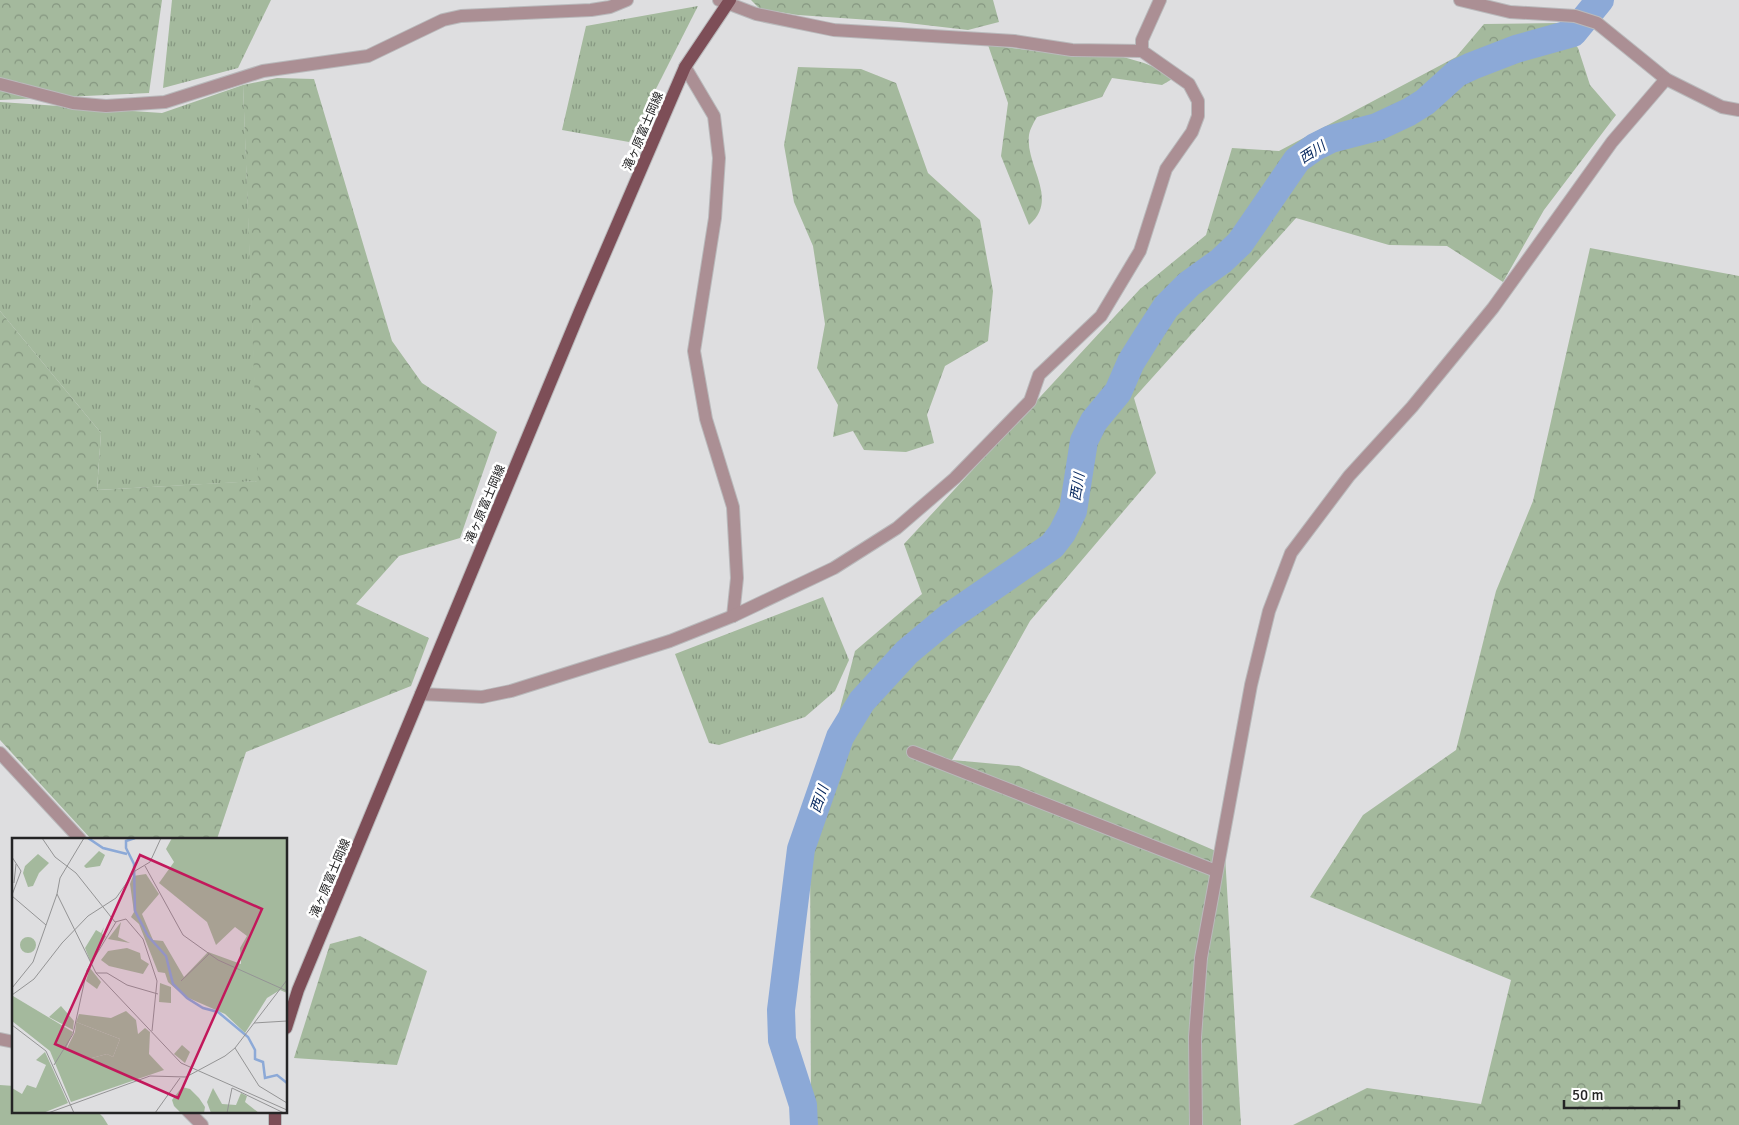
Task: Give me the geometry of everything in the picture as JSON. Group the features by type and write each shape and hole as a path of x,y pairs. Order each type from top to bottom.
{"main road":[{"name":"滝ヶ原富士岡線","path":"288,1022 298,990 576,320 685,67 725,1"},
{"path":"275,1112 275,1125"}],"street":[{"path":"0,84 72,103 106,106 165,102 263,70 368,56 443,20 462,16 610,8 627,0"},
{"path":"1142,51 1142,40 1160,0"},
{"path":"1460,0 1510,12 1575,16 1597,23 1666,79 1722,107 1739,110"},
{"path":"421,694 482,697 511,691 670,641 733,616 834,568 898,528 955,478 998,435 1030,401 1039,375 1101,316 1140,252 1166,168 1192,132 1198,116 1198,101 1189,84 1142,51 1072,50 1004,40 834,30 756,14 725,1"},
{"path":"685,67 714,116 719,158 715,218 694,351 706,419 733,507 738,578 733,616"},
{"path":"1196,1125 1195,1037 1200,962 1250,685 1269,611 1291,553 1349,476 1412,407 1493,308 1612,142 1666,79"},
{"path":"913,752 1216,871"},
{"path":"0,753 79,838"},
{"path":"189,1112 202,1125"}],"green space":[{"path":"0,0 162,0 149,93 0,100"},
{"path":"172,0 271,0 238,68 163,88"},
{"path":"751,0 993,0 999,22 968,30 899,22 798,15 760,9"},
{"path":"698,6 629,142 562,130 586,26"},
{"path":"1558,23 1578,48 1590,85 1616,115 1544,210 1503,282 1447,246 1389,245 1296,218 1134,398 1156,473 1030,621 952,760 1019,766 1225,855 1241,1125 811,1125 810,824 855,651 922,594 904,544 1140,289 1206,235 1232,148 1279,151 1456,57 1484,24"},
{"path":"988,45 1068,55 1113,54 1144,63 1166,72 1174,78 1162,85 1112,78 1102,97 1037,117 1029,135 1029,147 1042,193 1042,204 1038,215 1029,225 1001,156 1008,103"},
{"path":"798,67 861,69 896,83 928,173 980,220 993,291 988,341 945,366 927,415 934,443 906,452 864,450 853,431 833,437 838,405 817,368 825,324 813,246 794,202 784,145"},
{"path":"277,78 314,79 392,341 422,383 497,432 460,538 399,556 356,604 429,638 411,686 246,752 217,838 90,838 0,740 0,311 101,433 97,490 258,481 243,85"},
{"path":"243,85 259,481 97,490 101,433 0,311 0,102 162,113"},
{"path":"1590,248 1739,276 1739,1125 1293,1125 1367,1088 1481,1104 1511,980 1310,897 1363,815 1456,750 1496,591 1533,501"},
{"path":"823,597 849,660 835,691 805,717 719,745 709,743 675,654"},
{"path":"360,936 427,971 397,1065 294,1058 330,944"},
{"path":"0,1085 12,1086 12,1112 98,1112 108,1125 0,1125"}],"waterway":[{"name":"西川","path":"804,1125 803,1105 782,1040 781,1010 801,849 840,737 862,701 907,652 949,617 1052,546 1062,533 1073,511 1084,441 1094,421 1118,392 1131,362 1146,338 1166,307 1189,284 1221,261 1240,243 1297,160 1315,147 1331,139 1377,127 1409,112 1425,102 1457,73 1472,66 1516,49 1573,33 1600,0"}]}
